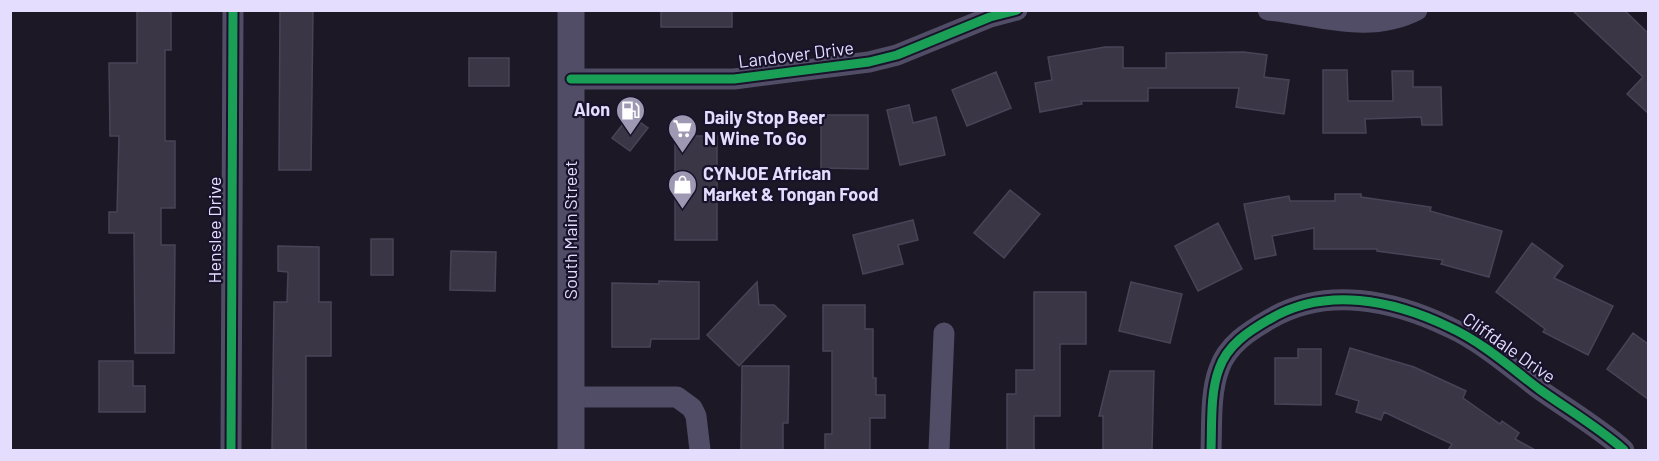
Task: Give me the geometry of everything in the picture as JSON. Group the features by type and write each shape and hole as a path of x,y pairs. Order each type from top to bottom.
{"street":[{"name":"Henslee Drive","path":"231,450 233,10"},
{"name":"South Main Street","path":"571,450 572,10"},
{"name":"Landover Drive","path":"571,79 734,79 869,62 897,56 990,17 1017,10"},
{"path":"1268,10 1361,24 1399,20 1417,10"},
{"name":"Cliffdale Drive","path":"1211,450 1218,370 1235,342 1279,314 1319,301 1343,299 1377,302 1450,327 1486,349 1624,450"},
{"path":"939,450 944,333"},
{"path":"571,397 678,397 692,408 696,416 700,450"}],"building":[{"path":"137,10 171,10 171,50 165,50 165,141 175,141 175,208 161,208 161,245 175,245 174,353 135,353 134,233 109,233 109,212 117,212 119,136 110,136 109,63 137,63"},
{"path":"280,10 313,10 311,170 279,170"},
{"path":"661,10 732,10 732,27 661,27"},
{"path":"1572,10 1624,10 1648,33 1648,113 1627,94 1643,77"},
{"path":"1105,47 1123,47 1123,68 1166,68 1166,53 1244,52 1267,55 1264,77 1289,80 1284,114 1236,107 1239,88 1148,88 1148,101 1081,101 1082,104 1040,112 1035,83 1052,80 1048,57"},
{"path":"469,58 509,58 509,86 469,86"},
{"path":"1323,70 1347,70 1348,101 1393,101 1392,71 1413,71 1413,87 1441,87 1442,125 1422,125 1421,117 1365,119 1366,133 1323,133"},
{"path":"996,72 1011,108 967,126 952,90"},
{"path":"909,105 913,123 936,117 945,155 900,165 887,110"},
{"path":"630,115 648,128 630,151 612,138"},
{"path":"821,115 868,115 868,169 821,168"},
{"path":"675,136 717,136 717,240 675,240"},
{"path":"1010,190 1040,214 1004,258 974,233"},
{"path":"1335,194 1361,194 1361,197 1431,207 1430,211 1502,231 1489,277 1441,264 1443,260 1377,251 1377,249 1314,249 1314,228 1272,236 1276,255 1255,259 1244,204 1289,196 1290,201 1335,201"},
{"path":"913,220 918,240 898,245 903,264 863,274 853,235"},
{"path":"1218,223 1242,269 1198,291 1175,246"},
{"path":"371,239 393,239 393,275 371,275"},
{"path":"1532,243 1563,266 1554,278 1613,306 1588,355 1543,332 1545,329 1496,292"},
{"path":"278,246 319,247 319,302 331,302 331,356 306,356 306,450 272,450 274,302 287,302 288,272 278,271"},
{"path":"451,251 496,252 495,291 450,290"},
{"path":"659,281 699,282 699,339 651,339 650,347 612,347 612,283 659,284"},
{"path":"757,282 759,305 774,305 786,316 739,366 707,335"},
{"path":"1131,282 1182,294 1170,343 1119,331"},
{"path":"1034,292 1086,292 1086,344 1060,344 1060,416 1034,416 1034,450 1007,450 1007,394 1016,394 1016,370 1034,370"},
{"path":"823,305 865,305 865,329 873,329 873,378 876,378 876,395 885,395 885,418 870,418 870,450 825,450 825,434 832,434 832,351 823,351"},
{"path":"1633,333 1648,344 1648,399 1607,369"},
{"path":"1350,348 1414,367 1466,391 1463,398 1500,424 1502,421 1519,433 1515,439 1535,450 1448,450 1452,444 1384,412 1381,420 1356,412 1359,401 1336,394"},
{"path":"1298,349 1321,349 1321,405 1275,404 1275,358 1298,358"},
{"path":"99,361 133,361 133,386 145,386 145,412 99,412"},
{"path":"742,366 789,366 788,423 783,423 783,450 741,450"},
{"path":"1110,371 1154,371 1152,450 1103,450 1103,416 1099,416"}],"cycle path":[{"path":"231,450 233,10"},
{"path":"571,79 734,79 869,62 897,55 990,17 1017,10"},
{"path":"1211,450 1214,388 1219,369 1227,353 1254,328 1270,319 1291,309 1336,300 1360,300 1383,304 1428,318 1461,333 1496,355 1624,450"}],"place":[{"name":"Alon","path":"631,136"},
{"name":"Daily Stop Beer N Wine To Go","path":"683,154"},
{"name":"CYNJOE African Market & Tongan Food","path":"682,210"}]}
